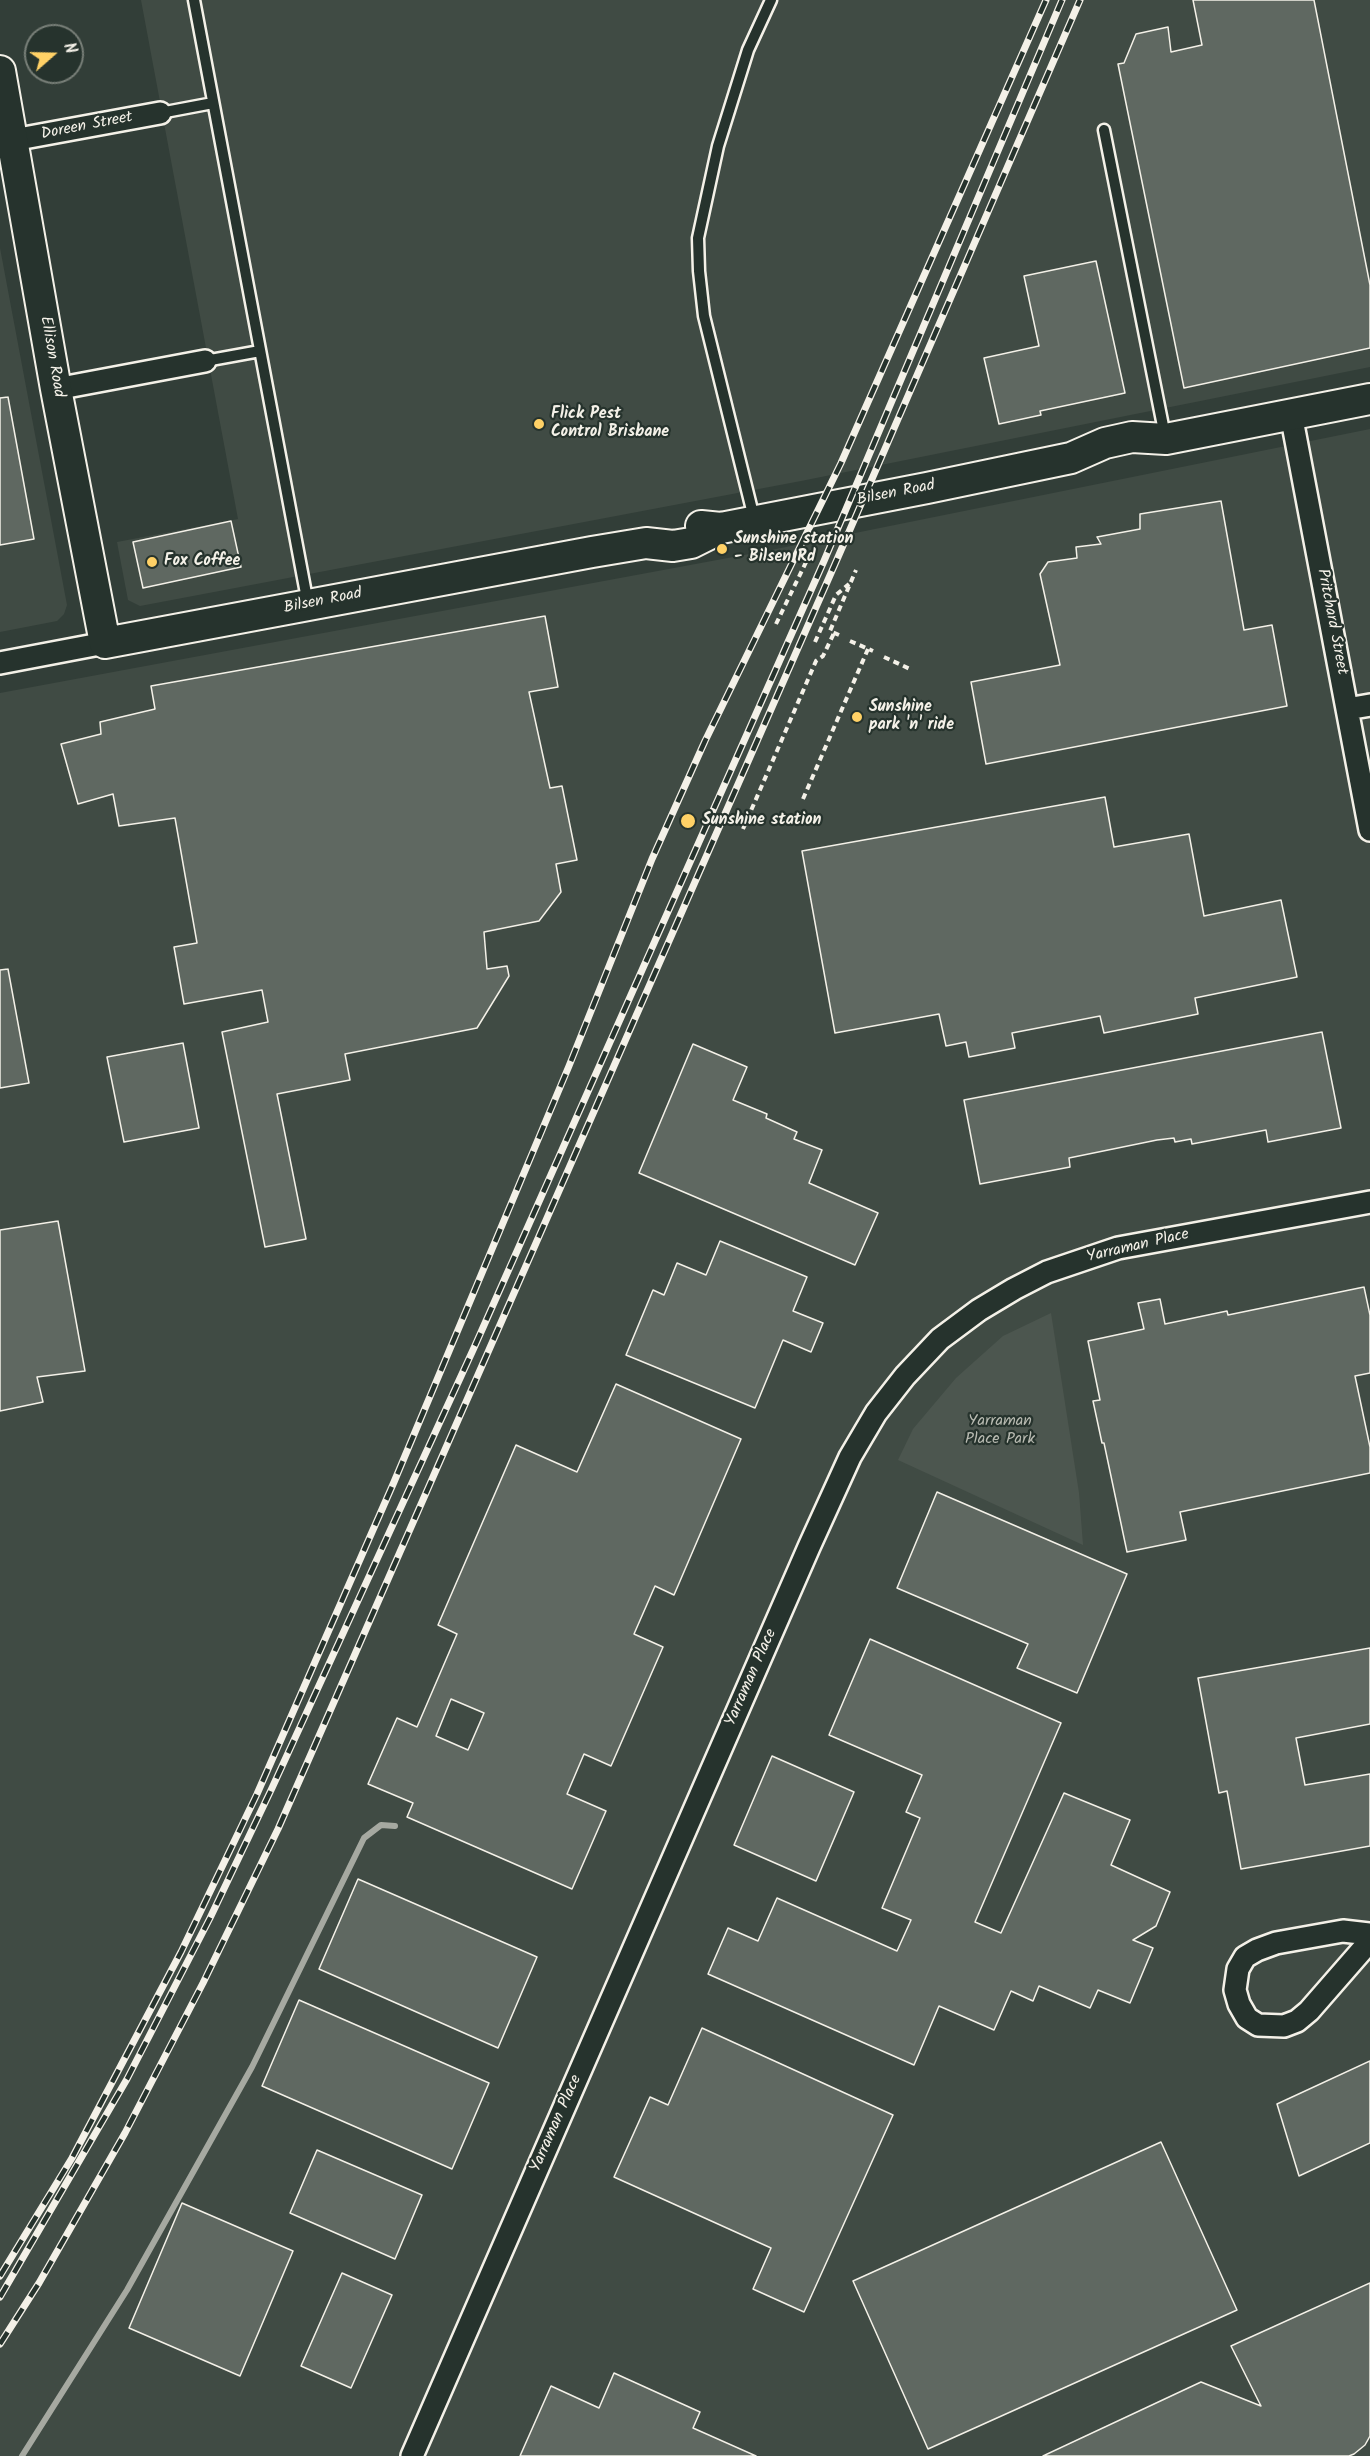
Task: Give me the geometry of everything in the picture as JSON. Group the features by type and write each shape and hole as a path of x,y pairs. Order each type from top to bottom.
{"street":[{"name":"Ellison Road","path":"0,71 56,389 105,643"},
{"name":"Doreen Street","path":"13,140 160,113"},
{"path":"56,389 205,361"},
{"name":"Bilsen Road","path":"0,663 646,543 671,529 688,525 721,528 754,522 1071,458 1105,443 1132,437 1166,440 1370,399"},
{"name":"Pritchard Street","path":"1291,414 1370,830"},
{"path":"1347,709 1370,705"},
{"name":"Yarraman Place","path":"412,2456 809,1547 850,1457 883,1404 905,1376 940,1340 979,1310 1047,1272 1118,1248 1370,1202"},
{"path":"1370,1934 1343,1931 1276,1943 1257,1950 1245,1957 1238,1969 1235,1990 1239,2004 1248,2018 1258,2025 1284,2026 1297,2021 1309,2011 1370,1941"}],"lane":[{"path":"194,0 309,605"},
{"path":"754,522 704,316 698,238 718,146 748,50 771,0"},
{"path":"160,113 213,103"},
{"path":"1104,130 1166,440"},
{"path":"205,361 260,351"}],"path":[{"path":"776,624 809,556"},
{"path":"743,829 816,661 823,656 836,634 830,631 856,570"},
{"path":"815,642 836,595 852,581"},
{"path":"803,799 871,650 850,640"},
{"path":"884,657 910,669"}],"shaded area":[{"path":"141,0 1370,0 1370,367 801,481 140,606 128,600 117,542 238,519"},
{"path":"0,248 67,605 64,614 57,621 0,632"},
{"path":"1370,429 1370,2456 0,2456 0,693 771,550"}],"green space":[{"name":"Yarraman Place Park","path":"1051,1313 1079,1493 1083,1545 898,1460 913,1429 956,1378 1003,1336"}],"building":[{"path":"1193,0 1314,0 1370,285 1370,348 1184,388 1118,64 1124,63 1136,34 1168,27 1171,52 1202,45"},
{"path":"1096,261 1125,393 1040,411 1041,415 999,424 984,358 1039,346 1024,276"},
{"path":"8,397 34,539 0,545 0,398"},
{"path":"1221,501 1244,630 1272,625 1287,706 986,764 971,682 1060,665 1040,574 1048,562 1077,558 1076,547 1101,544 1097,537 1140,529 1140,514"},
{"path":"231,521 241,567 143,588 133,542"},
{"path":"545,616 558,687 529,692 550,788 562,786 577,860 556,864 561,892 539,921 484,932 487,969 507,966 509,976 477,1028 345,1054 350,1080 277,1094 306,1239 265,1247 222,1032 268,1022 262,990 184,1004 174,947 197,943 175,818 119,826 113,794 78,804 61,744 101,734 100,722 155,709 151,686"},
{"path":"1105,797 1114,847 1189,834 1204,916 1281,900 1297,977 1195,998 1198,1014 1104,1033 1100,1016 1012,1033 1015,1048 969,1057 966,1042 946,1046 939,1014 835,1033 802,851"},
{"path":"8,969 29,1083 0,1088 0,970"},
{"path":"1322,1032 1341,1128 1268,1142 1266,1130 1192,1144 1191,1139 1175,1142 1174,1138 1157,1140 1069,1158 1070,1167 980,1184 964,1100"},
{"path":"183,1043 199,1128 124,1142 107,1057"},
{"path":"693,1044 747,1067 733,1100 767,1114 766,1118 797,1132 794,1139 822,1150 809,1183 878,1213 855,1265 639,1173"},
{"path":"58,1221 85,1371 37,1377 43,1402 0,1411 0,1230"},
{"path":"720,1241 807,1277 793,1311 823,1323 811,1352 783,1340 755,1408 626,1355 653,1290 664,1295 677,1263 706,1275"},
{"path":"1364,1287 1370,1315 1370,1373 1355,1376 1370,1447 1370,1473 1180,1512 1186,1540 1127,1552 1093,1401 1100,1400 1088,1341 1144,1329 1138,1303 1160,1299 1165,1324 1227,1311 1228,1315"},
{"path":"616,1384 741,1439 674,1595 655,1586 634,1634 663,1647 611,1766 584,1754 567,1794 606,1811 572,1889 407,1817 413,1803 368,1784 397,1718 417,1727 457,1634 438,1625 516,1445 577,1472","holes":["451,1699 484,1713 468,1750 436,1736"]},
{"path":"937,1492 1127,1574 1077,1693 1017,1668 1028,1644 897,1588"},
{"path":"870,1639 1061,1723 975,1922 1001,1933 1064,1793 1130,1820 1111,1865 1170,1892 1156,1926 1133,1940 1153,1948 1130,2003 1098,1990 1090,2008 1039,1986 1033,2001 1011,1991 994,2030 939,2006 914,2065 708,1974 728,1928 758,1941 777,1898 897,1951 911,1920 882,1908 920,1818 906,1812 922,1775 829,1735"},
{"path":"1370,1648 1370,1724 1296,1738 1305,1785 1370,1774 1370,1846 1241,1869 1227,1791 1219,1793 1198,1678"},
{"path":"772,1756 854,1792 816,1881 734,1845"},
{"path":"358,1879 537,1957 498,2048 319,1969"},
{"path":"299,2000 489,2083 452,2169 262,2086"},
{"path":"702,2028 893,2115 804,2312 753,2289 771,2248 614,2177 650,2097 668,2105"},
{"path":"1370,2061 1370,2143 1299,2176 1277,2104"},
{"path":"1161,2142 1237,2310 928,2449 853,2281"},
{"path":"317,2150 422,2195 395,2259 290,2213"},
{"path":"182,2203 293,2251 240,2376 129,2328"},
{"path":"342,2273 392,2295 351,2388 301,2366"},
{"path":"1370,2283 1370,2436 1365,2445 1354,2454 1349,2456 1043,2456 1201,2382 1261,2406 1231,2346"},
{"path":"614,2373 700,2412 693,2428 756,2456 520,2456 551,2386 599,2408"}],"waterway":[{"path":"22,2456 127,2290 252,2067 364,1838 381,1825 395,1826"}],"railway":[{"path":"0,2276 72,2158 181,1952 257,1794 394,1482 569,1066 652,859 705,741 841,463 1046,0"},
{"path":"0,2297 127,2079 210,1918 272,1788 473,1350 824,561 1062,0"},
{"path":"0,2344 39,2283 125,2133 203,1983 278,1829 835,564 1080,0"}],"place":[{"name":"Flick Pest Control Brisbane","path":"539,424"},
{"name":"Sunshine station - Bilsen Rd","path":"722,549"},
{"name":"Fox Coffee","path":"152,562"},
{"name":"Sunshine park 'n' ride","path":"857,717"},
{"name":"Sunshine station","path":"688,821"}]}
